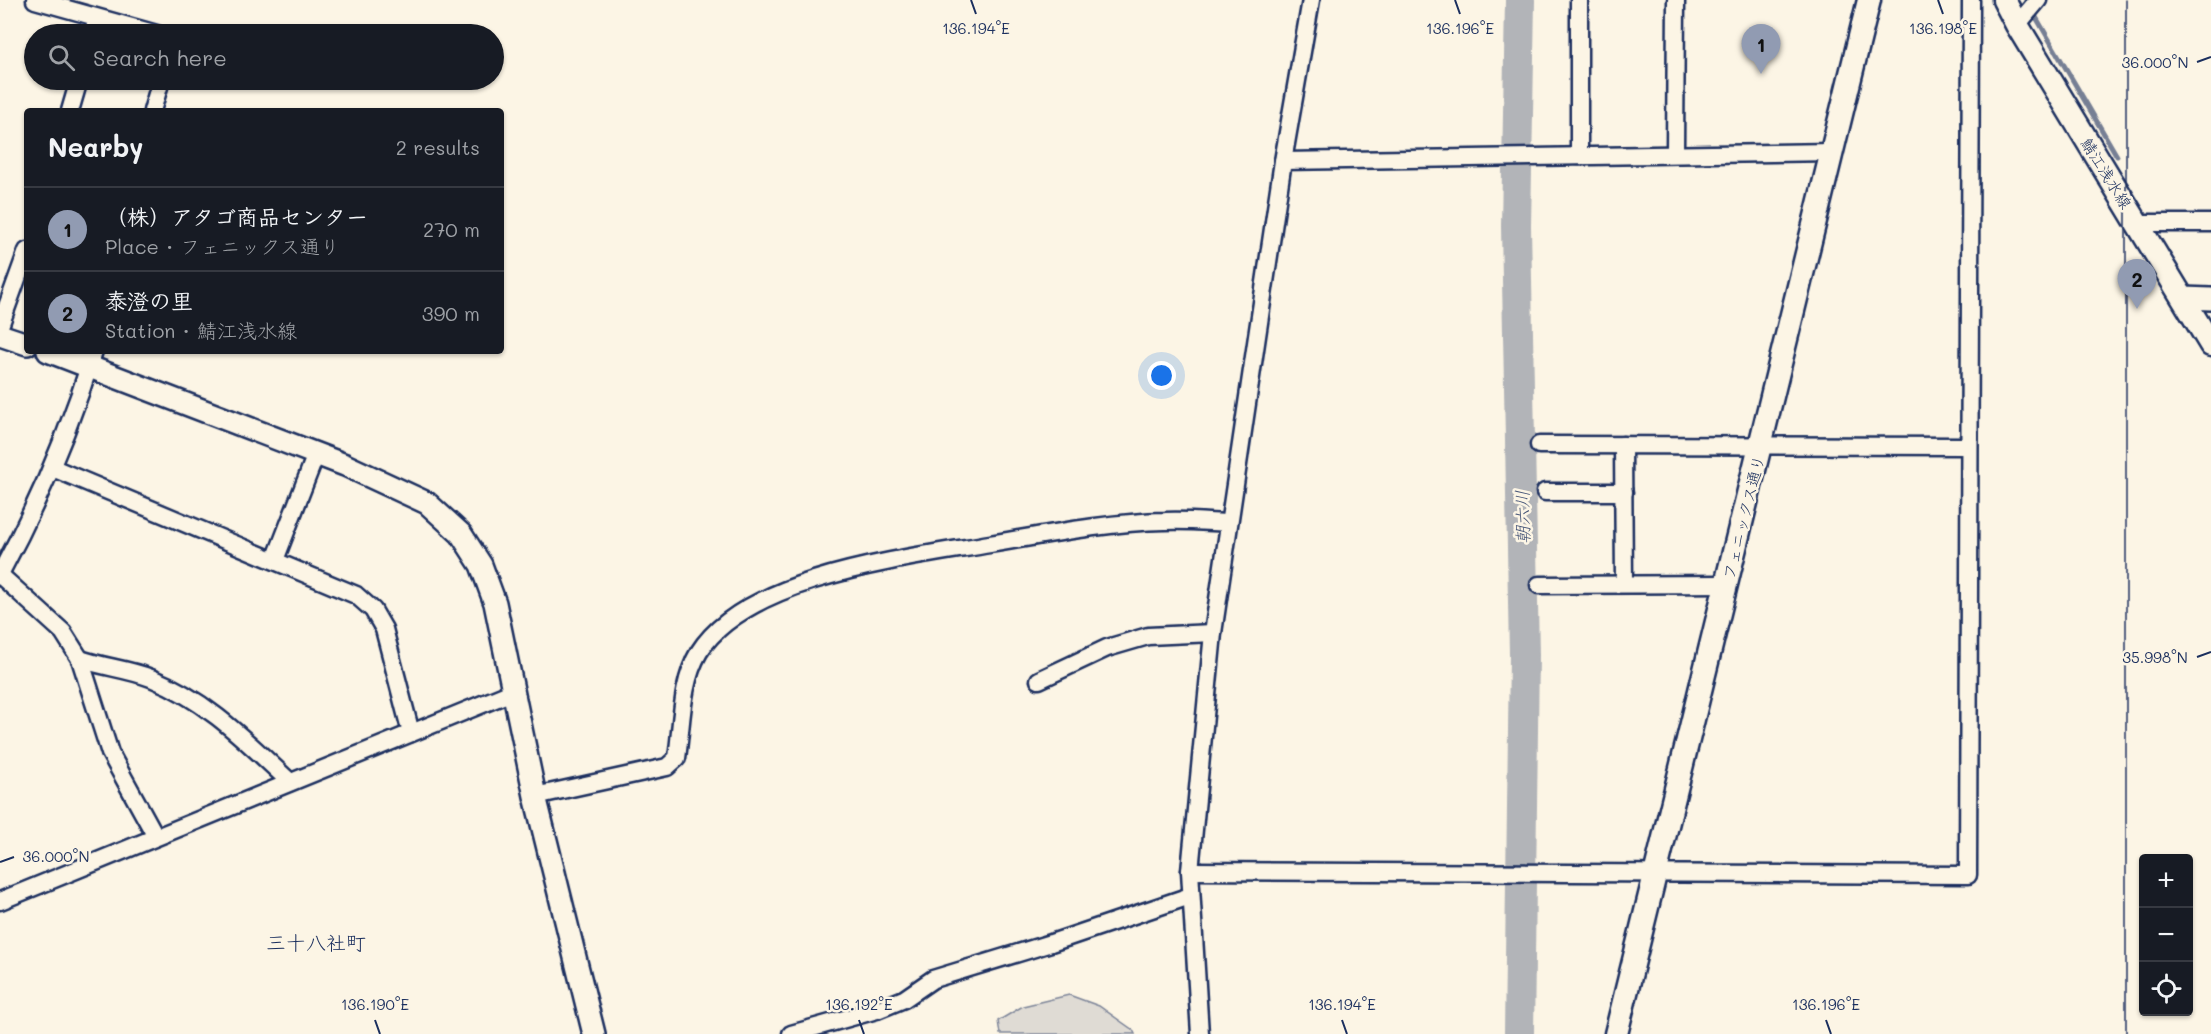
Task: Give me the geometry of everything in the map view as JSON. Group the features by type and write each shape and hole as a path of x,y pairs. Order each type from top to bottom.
{"main road":[{"name":"フェニックス通り","path":"1616,1034 1869,0"},
{"name":"鯖江浅水線","path":"2004,0 2030,11 2139,224 2211,345"}],"street":[{"path":"35,0 90,24"},
{"path":"1200,1034 1190,871 1213,633 1283,160 1311,0"},
{"path":"1579,0 1579,156"},
{"path":"1674,154 1676,0"},
{"path":"1190,871 1968,875 1971,0"},
{"path":"71,108 76,90"},
{"path":"153,108 158,90"},
{"path":"1283,160 1833,152"},
{"path":"2139,224 2211,223"},
{"path":"0,326 24,259"},
{"path":"2183,298 2211,298"},
{"path":"0,335 24,343"},
{"path":"67,354 92,358 427,503 461,534 481,565 495,603 535,796 594,1034"},
{"path":"92,358 53,468 29,521 0,574 63,632 80,659 110,753 155,835"},
{"path":"1539,445 1743,445 1760,448 1969,446"},
{"path":"1623,445 1624,584"},
{"path":"275,560 316,454"},
{"path":"53,468 356,595 373,610 384,629 411,733"},
{"path":"1545,492 1624,492"},
{"path":"535,796 667,767 677,758 690,671 700,650 729,621 754,605 794,587 846,570 928,553 1034,537 1164,521 1228,523"},
{"path":"1539,585 1726,584"},
{"path":"1039,681 1107,648 1148,636 1213,633"},
{"path":"80,659 151,678 182,692 219,716 290,782"},
{"path":"0,901 155,835 512,692"},
{"path":"791,1034 877,1010 904,999 933,979 1051,944 1190,896"}],"shaded area":[{"path":"1069,995 1099,1006 1133,1030 1135,1034 1000,1034 998,1021 1023,1006"}],"waterway":[{"name":"朝六川","path":"1519,1034 1524,655 1516,226 1520,0"},
{"path":"2026,0 2117,156"}],"tram line":[{"path":"2126,0 2126,1034"}],"place":[{"name":"（株）アタゴ商品センター","path":"1761,74"},
{"name":"泰澄の里","path":"2137,309"}],"district":[{"name":"三十八社町","path":"316,942"}]}
